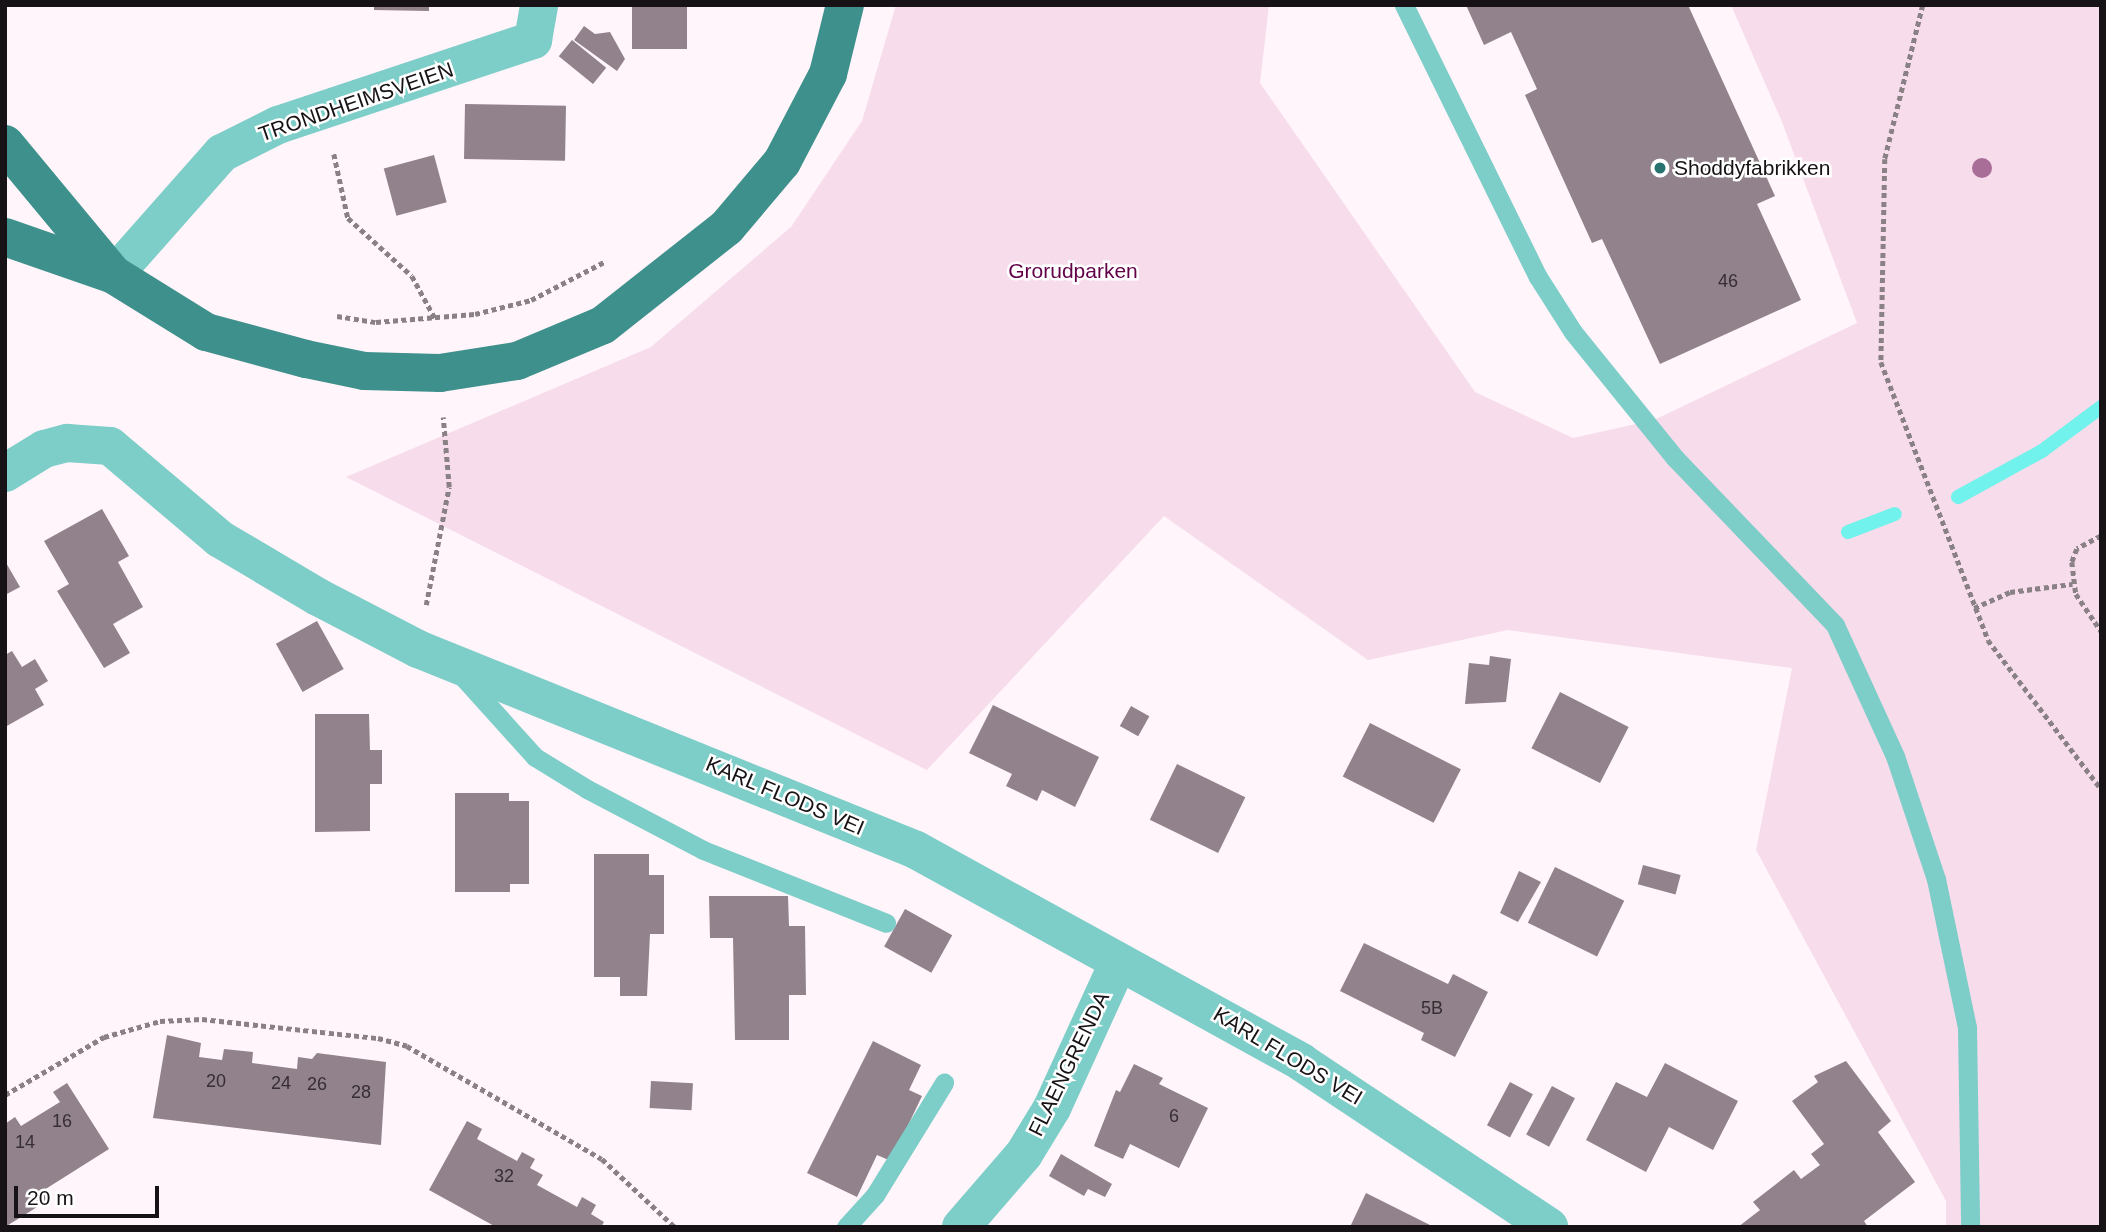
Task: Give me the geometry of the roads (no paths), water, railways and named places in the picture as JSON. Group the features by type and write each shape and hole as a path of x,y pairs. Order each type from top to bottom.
{"highway":[{"path":"5,237 114,275 206,332 306,359 364,371 440,373 517,361 603,325 727,227 782,162 828,75 845,5"},
{"path":"5,144 114,275"}],"street":[{"name":"TRONDHEIMSVEIEN","path":"114,275 222,153 278,125 533,40 539,5"},
{"name":"KARL FLODS VEI","path":"5,473 44,449 67,443 110,446 168,498 256,563 434,655 916,850 1301,1062 1549,1227"},
{"name":"FLAENGRENDA","path":"961,1227 1024,1154 1052,1108 1118,963"}],"lane":[{"path":"1404,5 1538,277 1625,397 1675,458 1835,625 1895,756 1936,880 1967,1028 1970,1227"},
{"path":"434,655 535,757 587,789 703,850 886,923"},
{"path":"846,1227 875,1195 944,1083"}],"waterway":[{"path":"1958,497 2042,451 2101,407"},
{"path":"1848,532 1895,514"}],"place":[{"name":"Shoddyfabrikken","path":"1660,168"}],"park label":[{"name":"Grorudparken","path":"1073,271"}]}
